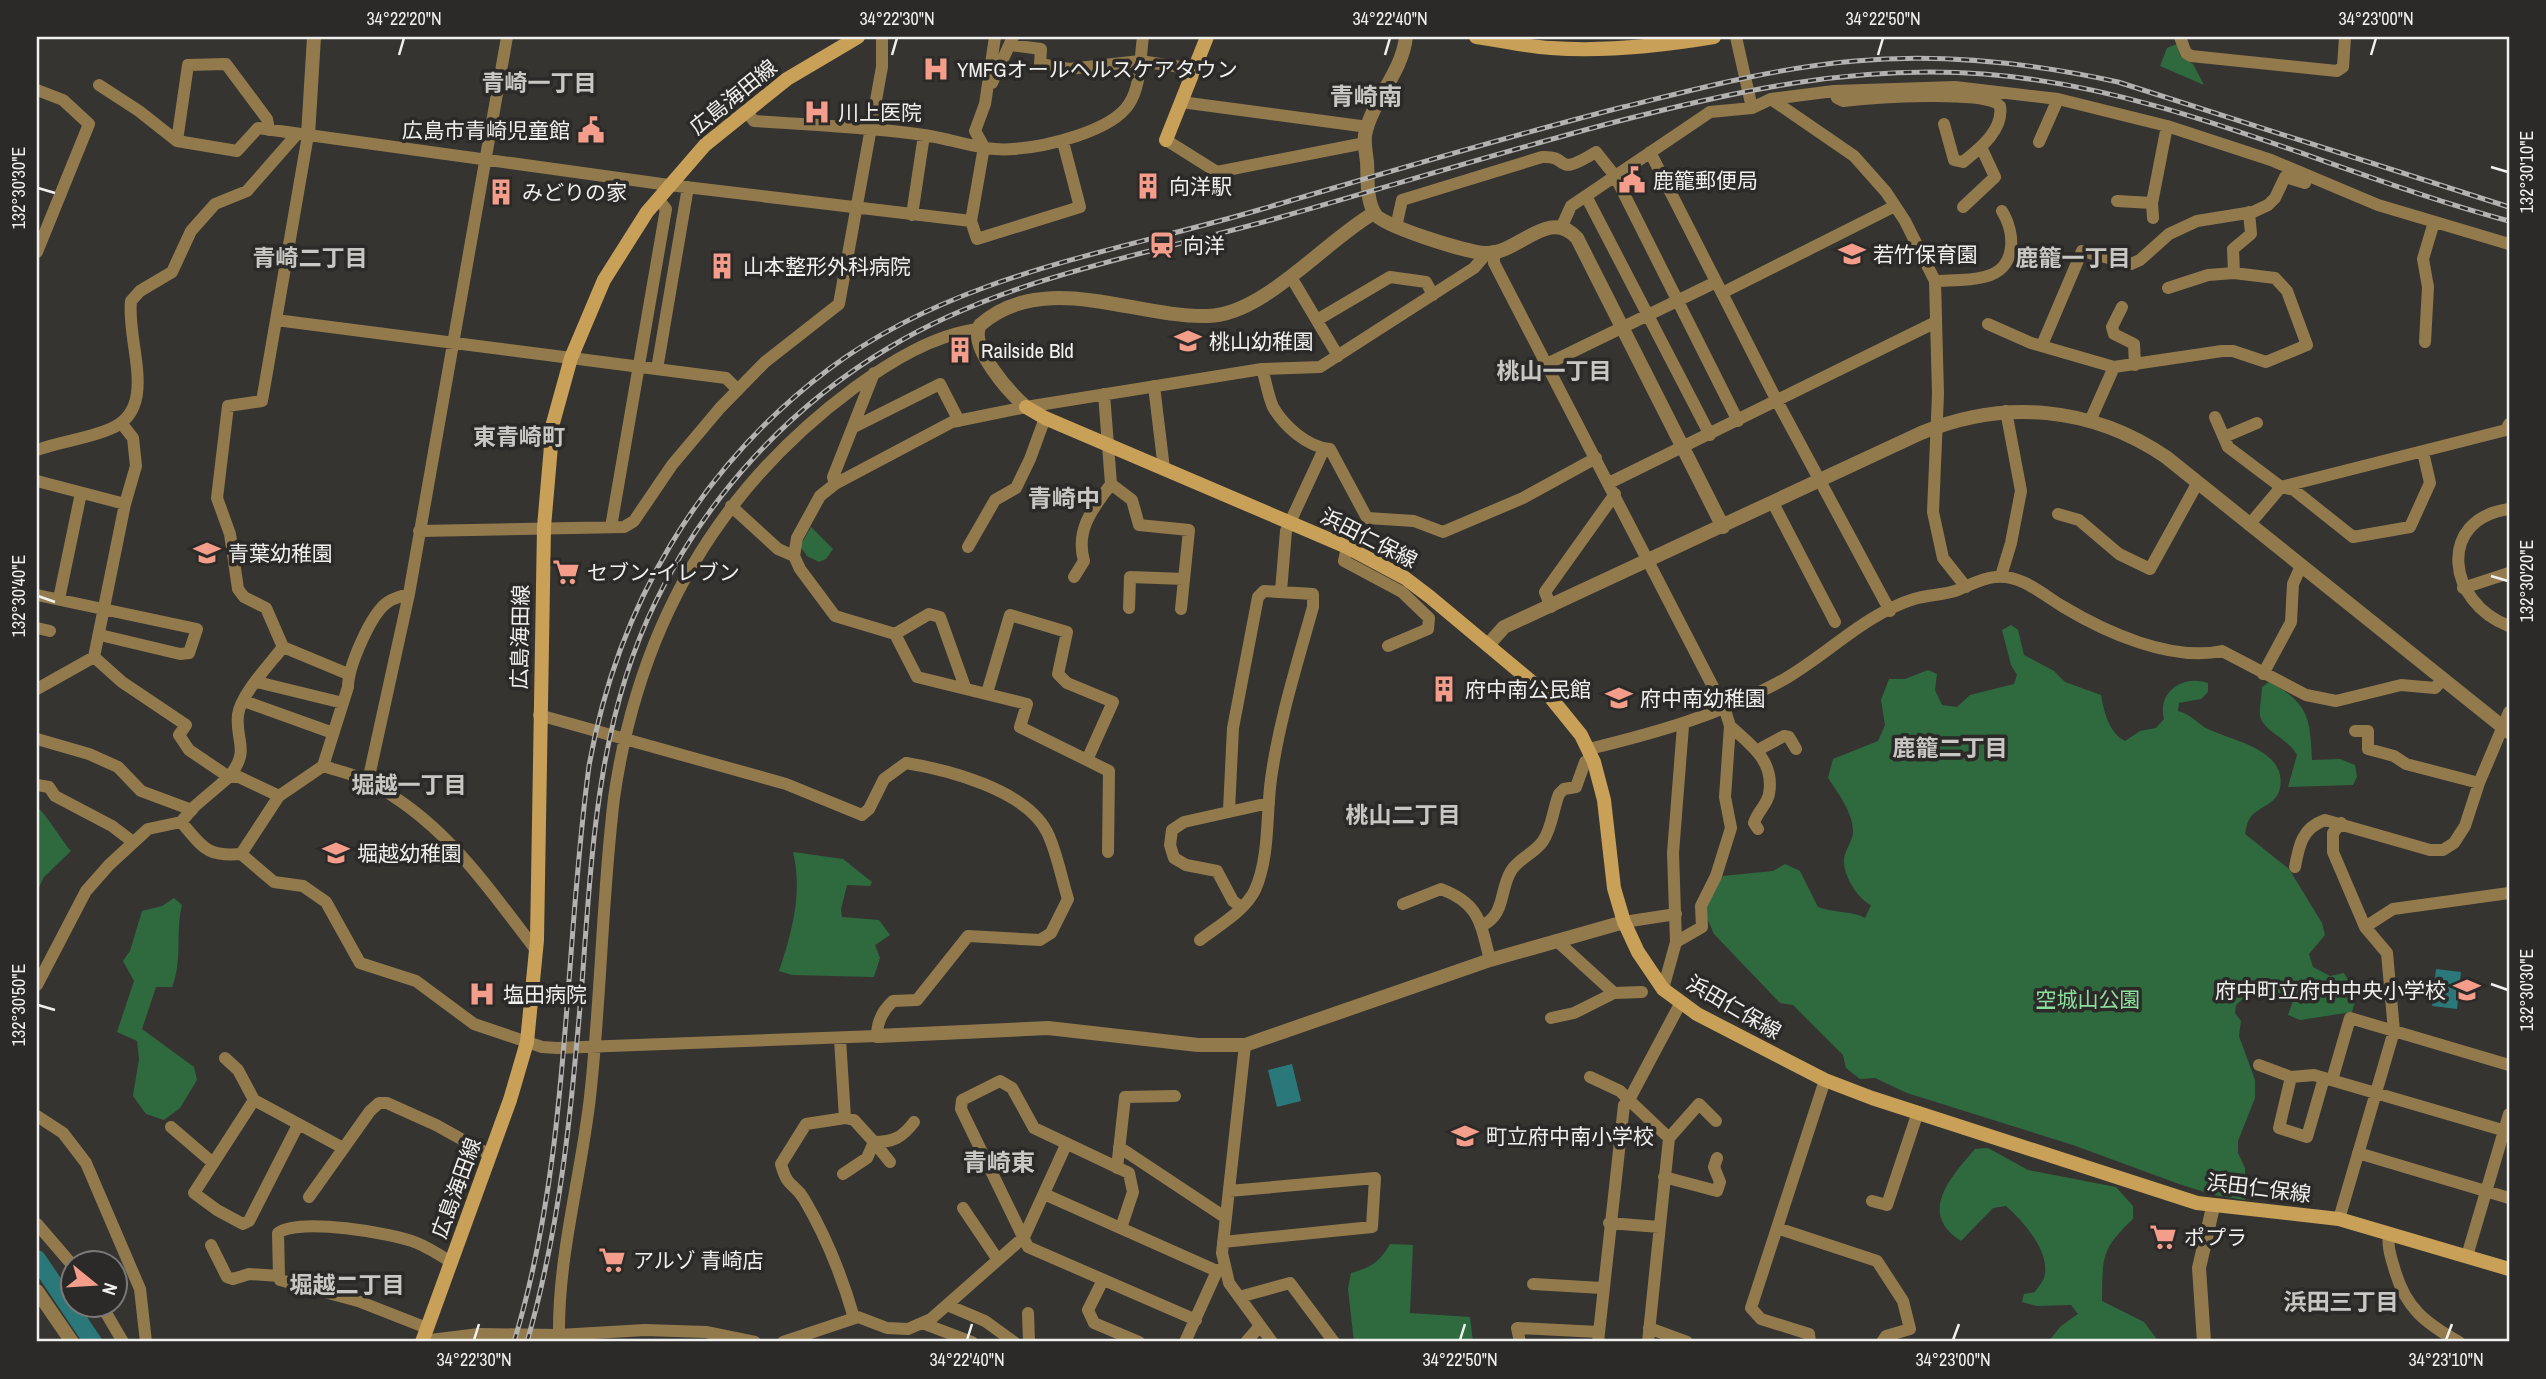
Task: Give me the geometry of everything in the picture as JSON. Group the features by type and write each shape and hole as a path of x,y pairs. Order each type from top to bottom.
{"main road":[{"name":"広島海田線","path":"424,1337 490,1155 527,1042 536,950 544,527 553,423 571,358 604,280 669,185 705,145 746,111 787,79 858,37"},
{"path":"1166,140 1207,37"},
{"path":"1476,37 1548,48 1599,50 1645,48 1714,37"},
{"name":"浜田仁保線","path":"1026,407 1045,418 1347,547 1405,578 1563,710 1590,753 1604,800 1614,888 1623,922 1638,952 1663,989 1680,1004 1825,1080 2213,1207 2339,1219 2509,1269"}],"street":[{"path":"314,37 276,320 262,401 228,406 217,498 230,534 238,589 244,597 266,608 282,647 348,674"},
{"path":"368,781 409,594 507,37"},
{"path":"419,531 624,527 634,521 672,465 738,390 765,362 839,304 882,67 882,37"},
{"path":"995,37 985,104 975,131 984,147 971,221 977,239 1080,206 1063,142"},
{"path":"746,111 754,121 871,129 1012,150 1063,142 1078,133 1106,124 1129,104 1137,83 1143,37"},
{"path":"1406,37 1404,57 1368,127 1365,143 1374,213 1382,222 1396,227 1490,253"},
{"path":"1736,37 1752,108"},
{"path":"2180,37 2186,53 2191,56 2337,71 2343,67 2345,37"},
{"path":"989,83 995,80 1012,41 1041,49 1040,64 1069,69 1140,61 1194,69"},
{"path":"177,141 188,65 226,64 267,119 269,130"},
{"path":"99,85 139,111 177,141 237,151 258,128 669,185 971,221"},
{"path":"1562,226 1571,206 1710,112 1752,108 1771,99 1833,91 1955,88 2058,99 2167,125 2271,160 2378,205 2509,244"},
{"path":"37,90 63,100 89,124 38,246"},
{"path":"1833,91 1837,98 1843,100 1920,96 1994,100 2000,106 2000,116 1981,147 1963,162 1956,162 1944,124"},
{"path":"1771,99 1854,156 1895,206 1935,281 1937,426 1933,512 1942,558 1966,587"},
{"path":"2039,142 2058,99"},
{"path":"1181,102 1368,127"},
{"path":"2153,218 2152,204 2167,125"},
{"path":"37,450 122,424 137,406 139,386 133,355 131,301 172,272 191,231 215,204 247,191 302,135"},
{"path":"912,215 924,135"},
{"path":"1166,140 1217,172 1365,143"},
{"path":"1963,207 1995,177 1981,147"},
{"path":"1396,227 1402,200 1542,157 1552,158 1569,167 1596,152 1615,176 1738,421"},
{"path":"1650,152 1777,401 1890,611"},
{"path":"2042,345 2082,251 2131,264 2140,260 2169,234 2197,221 2249,212 2268,205 2275,198 2286,177 2318,188 2321,181"},
{"path":"657,369 688,187"},
{"path":"1586,195 1710,435"},
{"path":"611,527 666,209 658,199"},
{"path":"2117,201 2152,204"},
{"path":"1547,364 1648,315 1719,288 1895,206"},
{"path":"1935,281 1984,278 2008,259 2013,248 2009,223 2001,211"},
{"path":"2234,273 2233,249 2251,234 2249,212"},
{"path":"566,1338 559,1284 586,1130 610,830 624,740 642,672 667,612 697,556 731,506 774,456 841,396 874,373 946,336 978,329 988,318 1006,308 1048,299 1079,298 1148,312 1212,316 1267,293 1374,213"},
{"path":"2425,342 2428,287 2423,259 2434,222"},
{"path":"1108,852 1109,771 1020,727 1027,704 917,677 895,634 835,616 800,569 794,556 797,538 814,507 835,484 959,421 1026,407 1262,369 1320,367 1474,268 1490,253 1545,229 1562,226 1577,238 1723,527"},
{"path":"1490,253 1725,710 1730,726 1725,797 1731,828 1716,876 1700,906 1702,927 1675,942"},
{"path":"1988,324 2114,368 2222,351 2266,362 2307,345 2282,282 2275,278 2234,273 2208,275 2168,289"},
{"path":"1291,277 1338,356"},
{"path":"1317,320 1390,277 1426,282 1433,295"},
{"path":"2122,307 2112,327 2115,334 2134,344 2135,365"},
{"path":"276,320 452,345 726,378 738,390"},
{"path":"1551,607 1545,592 1612,489 1683,448 1936,322"},
{"path":"978,329 977,340 992,368 1026,407"},
{"path":"2090,421 2114,368"},
{"path":"1262,369 1273,407 1299,437 1329,449 1367,518 1414,521 1443,532 1523,498 1596,458"},
{"path":"835,484 833,477 874,373"},
{"path":"853,427 940,384 959,421"},
{"path":"1154,386 1164,469"},
{"path":"1074,577 1084,561 1080,548 1086,518 1111,484 1104,394"},
{"path":"2001,576 2011,543 2021,491 2006,411"},
{"path":"1488,645 1504,627 1937,426 1972,416 2006,411 2053,413 2090,421 2143,443 2506,729"},
{"path":"2215,417 2228,447 2280,487 2294,490 2353,537 2410,527 2430,484 2423,452"},
{"path":"968,547 995,500 1016,488 1045,418"},
{"path":"2224,437 2257,423"},
{"path":"37,689 94,657 125,504 136,467 133,438 122,424"},
{"path":"2249,525 2280,487 2506,430 2509,424"},
{"path":"1281,591 1289,522 1324,449"},
{"path":"37,496 38,482 125,504"},
{"path":"1111,484 1132,500 1139,525 1189,530 1181,609"},
{"path":"2059,514 2079,520 2119,554 2150,569 2197,484"},
{"path":"59,599 81,493"},
{"path":"1773,503 1835,622"},
{"path":"731,506 778,549 794,556"},
{"path":"2509,509 2489,512 2473,522 2463,538 2459,562 2463,588 2476,607 2492,619 2509,626"},
{"path":"1347,547 1344,561 1402,592 1429,618 1428,629 1388,646"},
{"path":"2263,674 2291,622 2295,575 2301,566"},
{"path":"2463,588 2509,573"},
{"path":"1481,926 1495,918 1505,895 1509,875 1516,863 1531,855 1545,839 1559,794 1564,789 1576,787 1590,753 1683,726 1725,710 1786,678 1844,637 1913,599 2001,576 2033,585 2090,621 2150,645 2178,653 2202,655 2222,651 2306,695 2336,701 2363,697 2382,688 2402,685 2435,688 2443,679"},
{"path":"1129,608 1130,577 1184,579"},
{"path":"1200,940 1241,907 1255,889 1266,851 1269,803 1287,700 1313,607 1313,594 1264,591 1258,597 1233,728 1229,810"},
{"path":"241,854 279,796 323,766 343,704 348,674 368,629 387,603 409,594"},
{"path":"37,595 102,611 197,629 189,653 180,654 100,635"},
{"path":"895,634 929,614 940,617 964,687"},
{"path":"987,693 1010,615 1067,632 1058,674 1067,683 1113,702 1087,760"},
{"path":"37,628 50,631"},
{"path":"37,985 86,891 148,829 181,822 229,777 244,748 238,715 244,701 282,647"},
{"path":"94,657 122,682 186,725 179,735 190,750 229,777 239,777 279,796"},
{"path":"257,682 343,704"},
{"path":"244,701 333,733"},
{"path":"2295,867 2298,848 2312,825 2325,820 2341,822 2369,834 2431,850 2443,850 2454,844 2465,826 2479,783 2506,729 2509,712"},
{"path":"539,715 786,784 862,815 870,809 884,779 906,763 936,768 986,785 1029,809 1046,831 1068,899 1051,933 1040,940 968,936 917,1000 892,1001 887,1006 877,1024 877,1036"},
{"path":"1663,989 1675,942 1673,853 1683,726"},
{"path":"1730,726 1758,750 1768,772 1769,793 1754,823 1758,829"},
{"path":"2355,731 2368,730 2368,749 2394,756 2406,764 2479,783"},
{"path":"1758,750 1784,736 1789,737 1796,749"},
{"path":"37,739 89,754 118,767 141,791 192,810"},
{"path":"323,766 368,781 425,818 452,842 536,950"},
{"path":"37,785 50,787 55,796 113,826 133,842"},
{"path":"1241,907 1233,901 1217,871 1186,865 1174,859 1170,845 1172,830 1184,822 1269,803"},
{"path":"181,822 203,847 219,856 241,854 274,882 303,886 326,902 360,963 404,975 474,1024 527,1042 557,1048 841,1039 1048,1028 1198,1045 1245,1045 1490,960 1623,922 1676,914"},
{"path":"2339,1219 2394,1031 2387,953 2365,927 2333,852 2333,833 2341,822"},
{"path":"1403,904 1441,889 1461,897 1477,913 1490,960"},
{"path":"2365,927 2393,909 2509,893"},
{"path":"1557,941 1614,993"},
{"path":"1551,1018 1574,1013 1614,993 1642,992"},
{"path":"1520,1342 1517,1328 1598,1337 1623,1105 1629,1100 1680,1004"},
{"path":"2291,1077 2279,1128 2307,1137 2350,1018 2509,1065"},
{"path":"841,1039 845,1118"},
{"path":"1185,1342 1220,1270 1245,1045"},
{"path":"225,1058 238,1070 254,1100 343,1148"},
{"path":"2259,1065 2291,1077 2314,1075 2507,1131"},
{"path":"1590,1077 1620,1091 1668,1138"},
{"path":"1810,1342 1809,1334 1760,1319 1751,1308 1825,1080"},
{"path":"1121,1228 1133,1192 1129,1173 1034,1128 1012,1088 1000,1081 962,1100 961,1109 1028,1247 1196,1320"},
{"path":"1117,1168 1125,1097 1175,1096"},
{"path":"254,1100 194,1193 243,1224 249,1221 298,1125"},
{"path":"309,1197 370,1111 379,1103 387,1103 436,1125 490,1155"},
{"path":"1648,1342 1668,1138 1699,1104 1716,1121"},
{"path":"1872,1201 1887,1205 1918,1112"},
{"path":"2468,1256 2486,1191 2507,1131 2509,1114"},
{"path":"37,1116 63,1133 86,1163 140,1289 146,1342"},
{"path":"854,1318 839,1266 803,1196 786,1183 781,1164 806,1124 845,1118 854,1120 890,1162"},
{"path":"874,1142 890,1142 905,1135 914,1122"},
{"path":"171,1127 213,1163"},
{"path":"843,1174 867,1158 874,1142"},
{"path":"783,1342 854,1318 887,1328 908,1329 922,1323 947,1305 1024,1237 1066,1145"},
{"path":"1119,1147 1226,1218"},
{"path":"2358,1153 2509,1198"},
{"path":"1664,1178 1717,1191 1720,1182 1714,1167 1717,1158"},
{"path":"1223,1242 1372,1227 1375,1178 1229,1191"},
{"path":"1044,1194 1220,1270 1272,1342"},
{"path":"2204,1342 2199,1268 2213,1207"},
{"path":"963,1208 998,1260"},
{"path":"1609,1223 1659,1227"},
{"path":"37,1224 60,1251"},
{"path":"451,1262 415,1242 349,1229 311,1226 278,1233 280,1280 358,1301 424,1337 480,1334 566,1338 698,1337 755,1342"},
{"path":"1777,1228 1877,1261 1903,1301 1910,1329 1886,1336 1882,1342"},
{"path":"2389,1233 2387,1245 2402,1296 2413,1310 2459,1342"},
{"path":"211,1245 227,1277 233,1279 249,1274 279,1276"},
{"path":"1103,1280 1088,1311 1094,1323 1139,1342"},
{"path":"1239,1297 1290,1283 1334,1342"},
{"path":"1533,1284 1602,1288"},
{"path":"37,1291 72,1342"},
{"path":"947,1305 985,1321 1014,1342"},
{"path":"1028,1313 1029,1342"},
{"path":"110,1320 122,1342"},
{"path":"922,1323 972,1342"},
{"path":"1246,1342 1260,1326"},
{"path":"1649,1328 1687,1342"}],"green space":[{"path":"2177,44 2180,56 2193,64 2204,85 2160,66 2167,48"},
{"path":"811,527 833,549 826,559 819,562 807,556 800,546"},
{"name":"空城山公園","path":"2011,625 2018,630 2024,655 2054,671 2065,682 2101,695 2111,727 2125,741 2140,731 2156,728 2164,719 2164,701 2174,688 2181,683 2199,681 2208,683 2208,692 2201,699 2179,703 2178,711 2210,730 2257,749 2275,764 2280,775 2278,794 2250,818 2245,834 2289,869 2322,923 2325,935 2309,954 2313,967 2330,976 2344,973 2357,995 2352,1012 2300,1020 2288,1015 2295,995 2286,990 2284,993 2247,995 2236,1005 2235,1013 2241,1021 2239,1036 2255,1080 2255,1098 2238,1141 2238,1153 2245,1168 2245,1200 2214,1195 2179,1184 2073,1145 1907,1093 1875,1078 1860,1079 1846,1068 1843,1055 1793,1005 1780,1003 1714,934 1706,916 1708,898 1723,876 1773,871 1785,864 1800,871 1818,907 1865,918 1871,905 1856,892 1844,865 1853,826 1845,804 1828,778 1833,759 1878,741 1885,725 1881,700 1889,679 1905,679 1928,670 1937,674 1935,690 1942,705 1957,707 1970,695 2014,684 2017,675 2011,665 2002,630"},
{"path":"2269,682 2292,697 2305,713 2312,760 2340,759 2355,765 2357,777 2353,785 2288,787 2297,755 2265,725 2260,715 2262,687"},
{"path":"37,807 71,851 44,877 37,891"},
{"path":"793,852 843,859 872,882 870,886 847,885 841,909 842,917 879,920 890,935 875,945 880,958 874,977 792,975 779,971 795,912 797,882"},
{"path":"174,898 182,905 175,977 172,987 156,987 142,1029 194,1067 197,1080 180,1108 164,1120 146,1114 133,1096 139,1059 137,1041 117,1032 134,981 123,961 130,951 142,911 162,906"},
{"path":"1988,1148 2028,1170 2116,1187 2133,1206 2133,1219 2114,1239 2106,1256 2102,1301 2144,1322 2159,1342 2048,1342 2061,1326 2078,1314 2071,1305 2037,1306 2022,1302 2024,1294 2035,1292 2044,1278 2045,1268 2040,1248 2020,1220 2006,1206 1993,1208 1961,1241 1948,1230 1941,1219 1942,1195 1956,1171 1975,1149"},
{"path":"1390,1244 1413,1245 1410,1313 1470,1317 1473,1342 1354,1342 1348,1289 1351,1273 1374,1263"}],"water":[{"path":"2436,969 2461,972 2457,1009 2432,1006"},
{"path":"1292,1064 1301,1101 1277,1107 1268,1070"}],"waterway":[{"path":"37,1259 93,1342"}],"railway":[{"path":"514,1342 533,1271 556,1128 589,766 602,707 620,651 643,596 671,545 703,496 741,450 783,408 829,369 878,337 929,310 983,288 1093,254 1206,225 1623,107 1767,74 1855,61 1921,58 1987,61 2118,82 2509,207"},
{"path":"527,1342 549,1253 564,1164 589,884 601,788 609,740 636,646 677,562 726,490 785,426 818,397 890,347 935,323 1029,285 1274,219 1569,134 1750,91 1889,73 1984,74 2052,82 2119,96 2250,135 2444,202 2509,221"}],"place":[{"name":"YMFGオールヘルスケアタウン","path":"936,69"},
{"name":"川上医院","path":"817,112"},
{"name":"広島市青崎児童館","path":"591,130"},
{"name":"鹿籠郵便局","path":"1632,180"},
{"name":"向洋駅","path":"1148,186"},
{"name":"みどりの家","path":"501,192"},
{"name":"向洋","path":"1162,245"},
{"name":"若竹保育園","path":"1852,254"},
{"name":"山本整形外科病院","path":"722,266"},
{"name":"桃山幼稚園","path":"1188,341"},
{"name":"Railside Bld","path":"960,350"},
{"name":"青葉幼稚園","path":"207,553"},
{"name":"セブン-イレブン","path":"566,572"},
{"name":"府中南公民館","path":"1444,689"},
{"name":"府中南幼稚園","path":"1619,698"},
{"name":"堀越幼稚園","path":"336,853"},
{"name":"府中町立府中中央小学校","path":"2467,990"},
{"name":"塩田病院","path":"482,994"},
{"name":"町立府中南小学校","path":"1465,1136"},
{"name":"ポプラ","path":"2163,1237"},
{"name":"アルゾ 青崎店","path":"612,1260"}],"district":[{"name":"青崎一丁目","path":"539,82"},
{"name":"青崎南","path":"1366,96"},
{"name":"青崎二丁目","path":"310,257"},
{"name":"鹿籠一丁目","path":"2073,257"},
{"name":"桃山一丁目","path":"1554,370"},
{"name":"東青崎町","path":"519,436"},
{"name":"青崎中","path":"1064,498"},
{"name":"鹿籠二丁目","path":"1950,747"},
{"name":"堀越一丁目","path":"409,784"},
{"name":"桃山二丁目","path":"1403,814"},
{"name":"青崎東","path":"999,1162"},
{"name":"堀越二丁目","path":"347,1284"},
{"name":"浜田三丁目","path":"2341,1301"}]}
